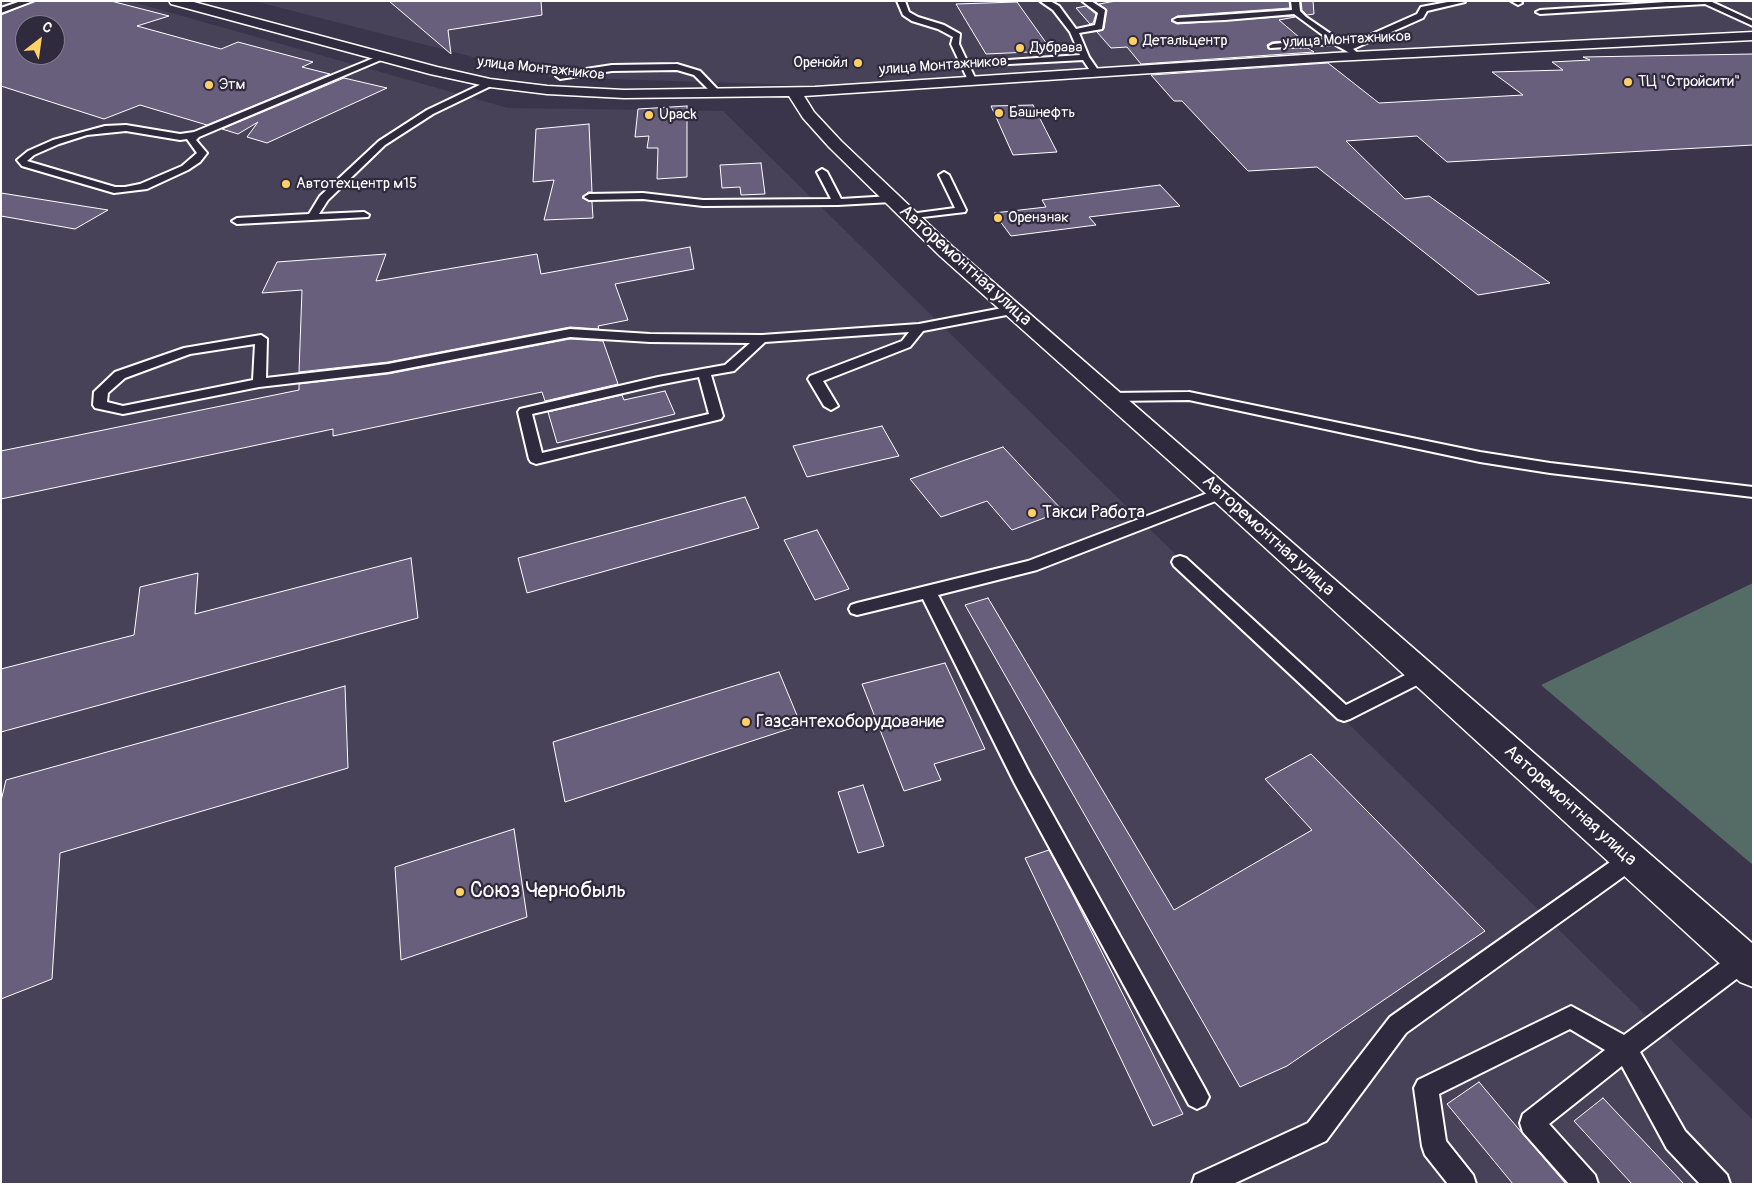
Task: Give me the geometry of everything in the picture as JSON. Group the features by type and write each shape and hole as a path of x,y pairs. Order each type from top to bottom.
{"main road":[{"name":"улица Монтажников","path":"175,1 384,57 490,83 547,90 624,94 794,92 1096,73 1353,52 1752,26"},
{"name":"Авторемонтная улица","path":"794,92 808,115 910,217 1748,965"}],"lane":[{"path":"1,11 29,1"},
{"path":"901,1 906,13 915,19 941,27 957,36 955,44 972,80"},
{"path":"1044,1 1056,8 1074,32 1085,57 1096,73"},
{"path":"1074,32 1099,27 1102,12 1086,1"},
{"path":"1295,1 1296,12 1303,19 1353,52 1420,16 1424,9 1461,2"},
{"path":"1540,12 1727,1"},
{"path":"1705,2 1752,26"},
{"path":"1176,20 1296,12"},
{"path":"1273,46 1338,41"},
{"path":"196,135 191,140 202,153 197,160 185,168 143,187 125,190 114,190 25,164 22,160 31,153 56,142 85,132 105,129 126,128 180,137 196,135 384,57"},
{"path":"994,63 1085,57"},
{"path":"560,76 612,68 677,67 697,73 718,94"},
{"path":"312,217 324,198 382,143 430,112 490,83"},
{"path":"822,172 838,202"},
{"path":"910,217 961,210 944,175"},
{"path":"589,197 643,196 703,203 838,202 891,199"},
{"path":"237,221 364,215"},
{"path":"259,383 261,340 188,351 120,375 101,392 100,405 123,410 259,383 388,368 570,333 687,339 762,339 919,328 1013,310"},
{"path":"831,406 815,379 906,344 919,328"},
{"path":"704,373 716,416 536,459 525,412 658,380 729,368 762,339"},
{"path":"1112,398 1189,396 1480,457 1550,468 1753,492"},
{"path":"857,609 1031,566 1221,493"},
{"path":"1180,562 1344,714 1423,674"},
{"path":"928,592 1022,778 1197,1097"},
{"path":"1204,1184 1317,1132 1398,1025 1630,860"},
{"path":"1586,1184 1532,1123 1625,1049 1748,965"},
{"path":"1464,1184 1434,1146 1426,1088 1571,1017 1625,1049 1676,1140 1718,1184"}],"shaded area":[{"path":"1,1 129,1 508,108 723,111 1753,1120 1753,1184 1,1184"},
{"path":"254,1 1753,1 1753,30 824,86 551,77"}],"green space":[{"path":"1753,583 1753,865 1541,685"}],"building":[{"path":"35,1 111,1 169,16 137,26 221,49 238,42 313,62 302,67 330,74 207,125 140,105 104,119 1,86 1,15"},
{"path":"389,1 541,1 542,15 448,30 451,54"},
{"path":"1116,1 1289,1 1290,8 1177,16 1171,21 1177,24 1293,16 1295,17 1279,20 1300,38 1296,38 1298,40 1272,42 1267,45 1268,49 1308,48 1314,52 1141,64 1127,47 1111,48 1097,32 1104,29 1107,10 1099,4"},
{"path":"1301,1 1313,1 1314,14 1307,15 1302,10"},
{"path":"1017,2 1052,51 986,54 956,4"},
{"path":"1086,6 1096,14 1093,23 1090,24 1076,8"},
{"path":"1753,54 1753,145 1447,162 1417,136 1346,141 1405,199 1429,196 1550,283 1478,295 1317,167 1248,171 1182,101 1174,101 1151,75 1328,63 1379,103 1523,95 1492,72 1563,70 1552,62 1590,60 1583,57"},
{"path":"344,78 387,88 267,143 247,137 258,122 238,134 222,129"},
{"path":"1033,105 1057,152 1013,155 991,106"},
{"path":"687,106 687,177 657,179 658,148 647,148 649,136 635,137 638,109"},
{"path":"589,124 592,192 588,192 582,198 592,202 593,218 544,220 554,180 533,182 536,129"},
{"path":"761,163 765,194 741,195 740,187 722,188 720,165"},
{"path":"1160,185 1180,206 1089,217 1096,225 1011,236 994,213 1046,207 1042,200"},
{"path":"1,193 108,210 75,229 1,216"},
{"path":"690,247 694,269 615,284 628,320 598,326 599,329 570,327 388,362 299,372 302,290 262,293 277,262 386,254 376,281 537,254 541,274"},
{"path":"570,339 603,341 618,384 545,401 542,392 333,436 333,429 1,499 1,451 299,390 299,384 388,374"},
{"path":"665,391 675,414 557,443 548,412 622,395 624,400"},
{"path":"882,426 899,456 807,477 793,446"},
{"path":"1003,447 1063,511 1012,530 987,501 941,517 910,479"},
{"path":"745,497 759,528 527,593 518,558"},
{"path":"817,530 849,589 815,600 784,540"},
{"path":"411,558 418,618 1,732 1,669 134,635 140,587 198,573 195,614"},
{"path":"988,598 1174,910 1312,830 1265,779 1311,754 1485,931 1287,1066 1240,1087 965,605"},
{"path":"945,663 985,749 934,764 941,780 904,791 862,684"},
{"path":"779,672 801,725 565,802 553,742"},
{"path":"345,686 348,768 60,853 52,979 1,999 1,801 6,780"},
{"path":"863,785 884,846 858,853 838,792"},
{"name":"Союз Чернобыль","path":"514,829 527,917 401,960 395,867"},
{"path":"1049,850 1183,1114 1153,1126 1025,858"},
{"path":"1479,1082 1566,1184 1513,1184 1447,1104"},
{"path":"1603,1098 1684,1184 1632,1184 1574,1121"}],"place":[{"name":"Детальцентр","path":"1133,41"},
{"name":"Дубрава","path":"1020,48"},
{"name":"Оренойл","path":"858,63"},
{"name":"ТЦ \"Стройсити\"","path":"1628,82"},
{"name":"Этм","path":"209,85"},
{"name":"Башнефть","path":"999,113"},
{"name":"Upack","path":"649,115"},
{"name":"Автотехцентр м15","path":"286,184"},
{"name":"Орензнак","path":"998,218"},
{"name":"Такси Работа","path":"1032,513"},
{"name":"Газсантехоборудование","path":"746,722"},
{"name":"Союз Чернобыль","path":"460,892"}]}
